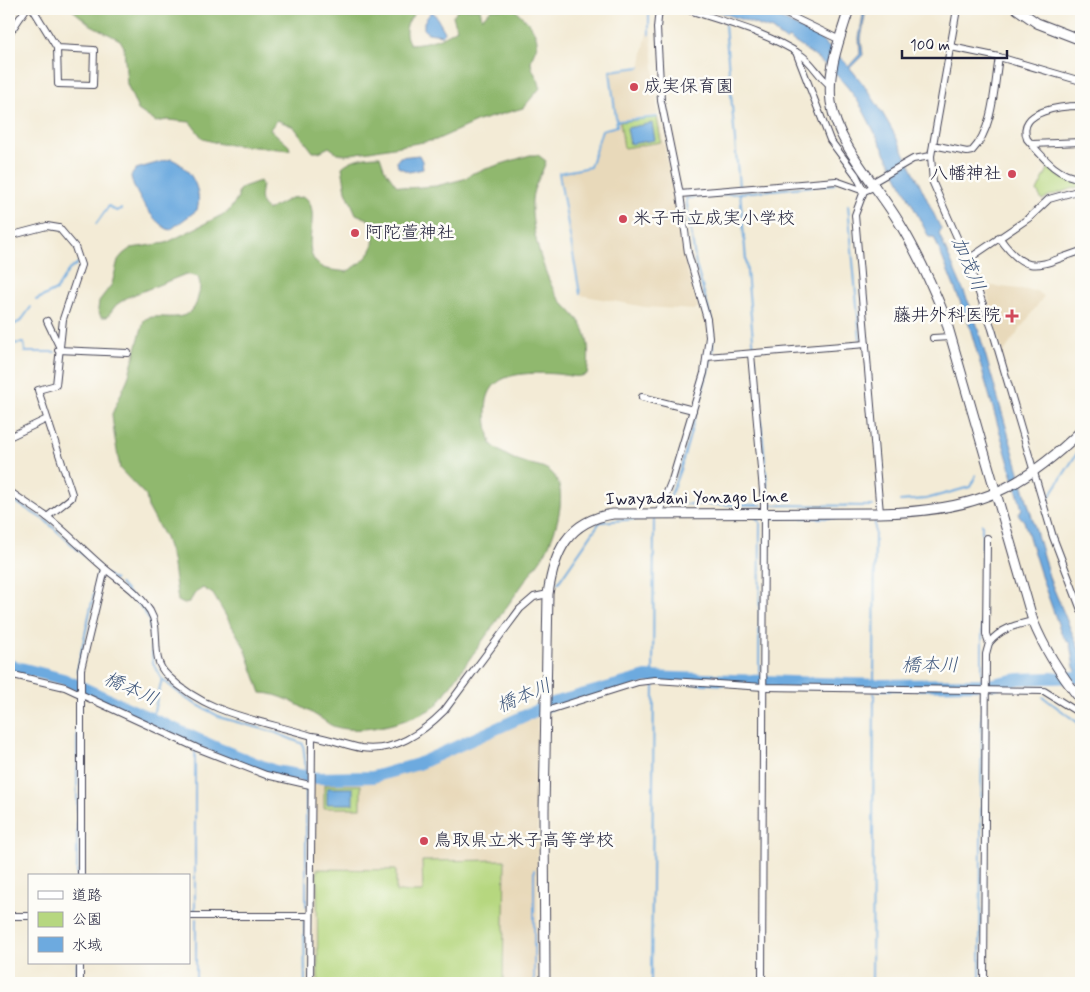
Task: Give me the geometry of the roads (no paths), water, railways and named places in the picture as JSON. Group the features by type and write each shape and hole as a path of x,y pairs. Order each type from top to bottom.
{"main road":[{"path":"849,9 831,72 830,85 836,122 851,152 876,182 919,257 932,286 950,337 1033,621 1045,649 1057,669 1081,700"},
{"path":"1017,9 1037,23 1081,40"},
{"name":"Iwayadani Yonago Line","path":"545,983 548,594 551,571 558,552 572,533 585,522 598,516 613,514 659,512 880,513 936,510 995,493 1032,474 1081,430"}],"street":[{"path":"9,34 26,9"},
{"path":"33,9 57,48 58,84 93,86 94,50 57,48"},
{"path":"659,9 657,23 661,101 680,194 688,253 707,319 709,337 707,357 693,410 672,480 659,512"},
{"path":"686,9 754,32 796,52 803,56 820,77 830,85"},
{"path":"776,9 839,43"},
{"path":"957,9 931,156 933,183 967,260 992,329 1032,474 1053,537 1081,610"},
{"path":"951,47 999,57 1081,81"},
{"path":"796,52 830,140 856,175 864,191"},
{"path":"933,145 967,152 972,151 977,146 986,128 999,57"},
{"path":"1081,106 1045,111 1034,117 1026,129 1028,140 1057,170 1070,178 1081,178"},
{"path":"1032,144 1081,142"},
{"path":"880,513 855,215 864,191 913,159 931,156"},
{"path":"680,194 836,181 864,191"},
{"path":"967,260 1029,218 1049,199 1081,190"},
{"path":"9,236 30,229 52,226 59,228 75,247 82,268 63,320 56,385 38,390 72,496 47,517"},
{"path":"999,238 1011,255 1028,265 1039,265 1081,251"},
{"path":"47,321 59,348"},
{"path":"932,338 950,337"},
{"path":"707,357 866,344"},
{"path":"59,348 128,353"},
{"path":"751,354 764,512 762,983"},
{"path":"642,397 693,410"},
{"path":"9,438 47,419"},
{"path":"9,492 47,517 105,569 127,583 151,612 155,626 158,662 166,674 180,687 225,712 360,748 389,747 417,734 429,726 444,711 520,609 534,597 548,594"},
{"path":"987,538 986,634 989,643"},
{"path":"81,874 81,669 105,569"},
{"path":"984,983 986,654 989,643 996,634 1012,626 1033,621"},
{"path":"9,674 64,687 197,748 266,775 310,784"},
{"path":"546,707 647,681 986,686 1044,691 1076,710 1081,704"},
{"path":"310,983 310,773 312,736"},
{"path":"9,916 28,916"},
{"path":"190,916 310,916"},
{"path":"80,964 80,983"}],"water":[{"path":"711,9 763,10 819,38 849,66 860,54 859,38 864,9 866,9 861,39 863,55 850,68 877,104 912,167 941,229 939,234 974,315 1050,580 1081,654 1081,680 1074,667 1070,644 1062,635 1044,585 1024,521 1018,514 1022,509 968,321 934,237 929,237 862,108 839,77 820,60 788,38 786,41 772,30"},
{"path":"431,12 434,13 445,32 442,35 428,33 424,30 424,22"},
{"path":"652,123 655,140 630,144 627,128"},
{"path":"419,155 423,169 409,172 398,167 397,161 400,157"},
{"path":"171,159 178,162 189,173 196,187 198,203 197,210 170,230 158,222 140,199 131,176 136,169"},
{"path":"327,788 353,788 353,804 327,804"}],"waterway":[{"path":"649,9 649,35"},
{"path":"725,25 739,187"},
{"path":"580,294 559,173 590,167 602,130 617,126 610,71 640,67"},
{"path":"618,121 657,117"},
{"path":"687,198 835,184"},
{"path":"740,192 754,351"},
{"path":"686,198 696,265 712,322 713,353"},
{"path":"848,205 860,339"},
{"path":"96,224 109,206 116,211 121,209"},
{"path":"36,300 56,290 68,271 78,263"},
{"path":"9,327 21,321 31,307"},
{"path":"9,344 24,343 25,352 55,352"},
{"path":"755,357 769,505 873,506"},
{"path":"670,497 681,467 711,360"},
{"path":"1046,502 1081,447"},
{"path":"900,501 926,499 970,487 976,475"},
{"path":"9,498 46,521 99,569 77,672"},
{"path":"673,504 762,505"},
{"path":"558,583 600,522 649,518"},
{"path":"653,676 654,518"},
{"path":"756,518 760,522 759,681"},
{"path":"773,518 875,518 874,684"},
{"path":"982,524 982,684"},
{"path":"106,574 115,580"},
{"path":"120,584 140,606 149,620 153,663 162,679 185,698 222,718 274,732 303,744 306,770"},
{"name":"橋本川","path":"9,665 63,679 217,748 275,771 316,778 373,777 418,764 553,703 646,677 878,685 993,684 1019,679 1081,677"},
{"path":"152,719 162,679"},
{"path":"651,983 654,683"},
{"path":"872,983 874,693"},
{"path":"980,983 982,696"},
{"path":"1043,697 1081,725"},
{"path":"77,706 77,874"},
{"path":"195,751 195,914"},
{"path":"306,789 306,906"},
{"path":"534,870 534,983"},
{"path":"196,919 196,983"},
{"path":"304,921 305,983"},
{"path":"77,964 77,983"}],"place":[{"name":"成実保育園","path":"634,87"},
{"name":"八幡神社","path":"1012,174"},
{"name":"米子市立成実小学校","path":"623,219"},
{"name":"阿陀萱神社","path":"355,233"},
{"name":"藤井外科医院","path":"1012,316"},
{"name":"鳥取県立米子高等学校","path":"424,841"}],"water label":[{"name":"加茂川","path":"968,264"}]}
